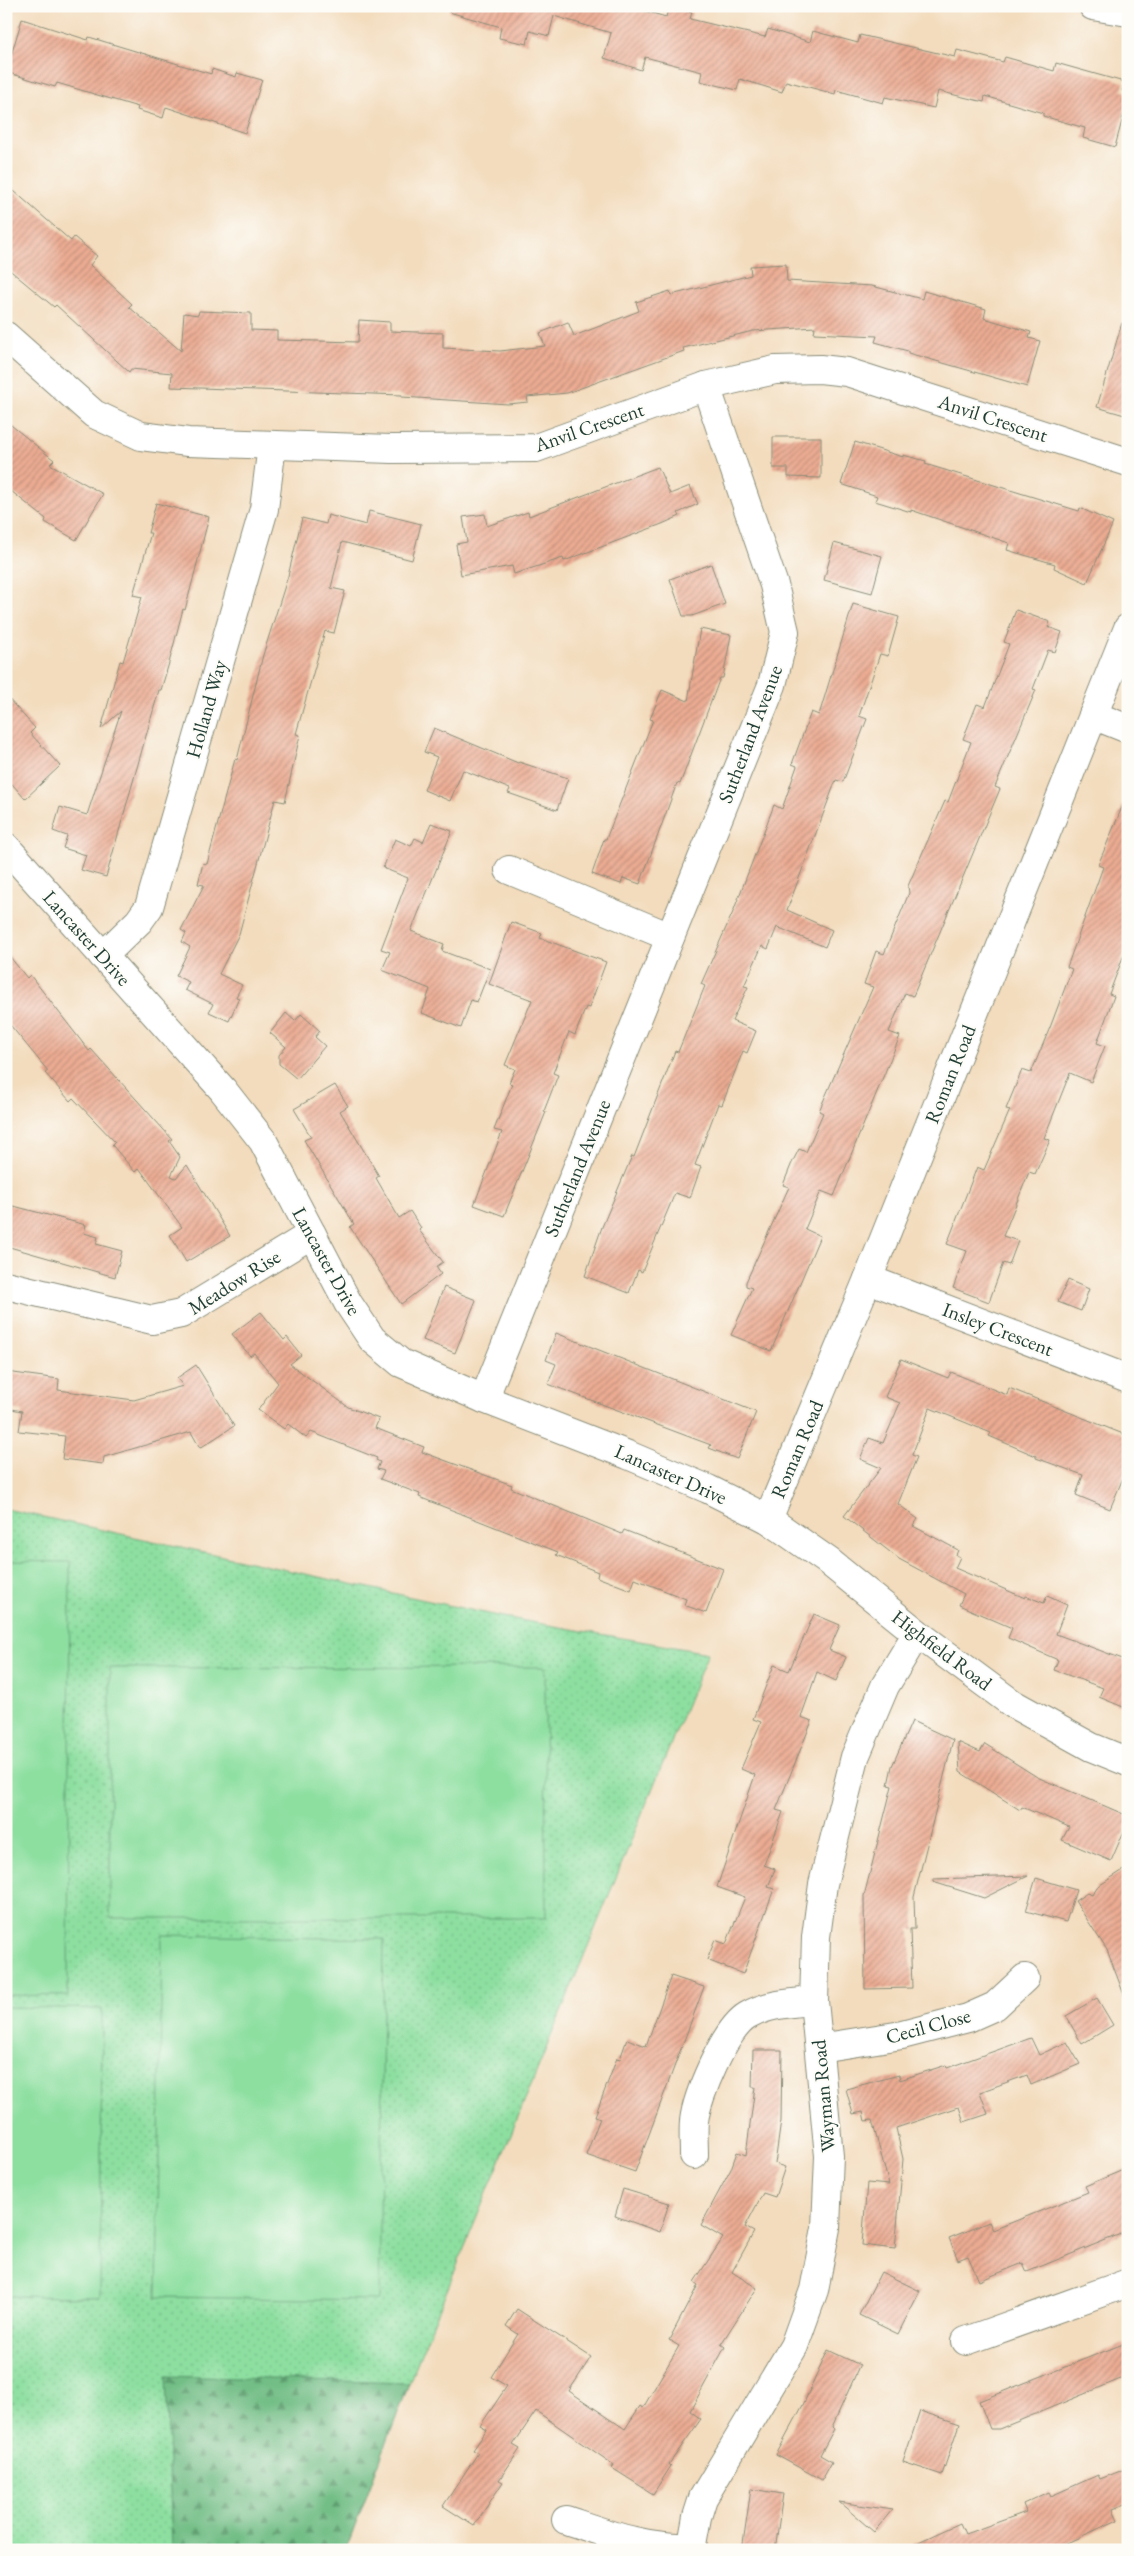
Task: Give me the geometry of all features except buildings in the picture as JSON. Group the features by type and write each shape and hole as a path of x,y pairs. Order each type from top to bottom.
{"street":[{"path":"1093,6 1128,12"},
{"name":"Anvil Crescent","path":"6,336 94,414 141,436 188,442 391,449 536,448 706,386 775,370 820,369 847,372 1128,462"},
{"name":"Sutherland Avenue","path":"484,1399 772,685 785,632 774,585 706,386"},
{"name":"Holland Way","path":"103,956 139,921 149,907 264,509 272,445"},
{"name":"Roman Road","path":"768,1519 868,1279 1128,628"},
{"path":"1093,715 1128,729"},
{"name":"Lancaster Drive","path":"6,847 223,1090 263,1141 348,1303 372,1339 401,1363 484,1399 628,1454 708,1489 768,1519"},
{"path":"509,870 670,937"},
{"name":"Meadow Rise","path":"6,1285 152,1320 181,1314 312,1234"},
{"name":"Insley Crescent","path":"868,1279 1128,1379"},
{"name":"Highfield Road","path":"768,1519 828,1561 917,1633 1013,1704 1091,1747 1128,1762"},
{"name":"Wayman Road","path":"566,2520 642,2544 668,2548 691,2548 703,2498 794,2346 814,2290 826,2228 829,2156 814,2001 816,1937 823,1884 855,1757 885,1686 917,1633"},
{"name":"Cecil Close","path":"819,2048 902,2035 968,2018 995,2006 1025,1978"},
{"path":"694,2156 694,2119 722,2044 733,2029 745,2017 768,2007 814,2001"},
{"path":"966,2341 1128,2284"}],"green space":[{"path":"6,1509 503,1617 708,1653 409,2383 346,2550 6,2550"},
{"path":"6,1561 70,1562 68,1996 6,1995"},
{"path":"545,1667 546,1918 110,1918 110,1668"},
{"path":"162,1935 384,1939 379,2300 157,2297"},
{"path":"6,2007 102,2009 100,2297 6,2296"},
{"path":"166,2376 409,2383 346,2550 172,2550"}]}
